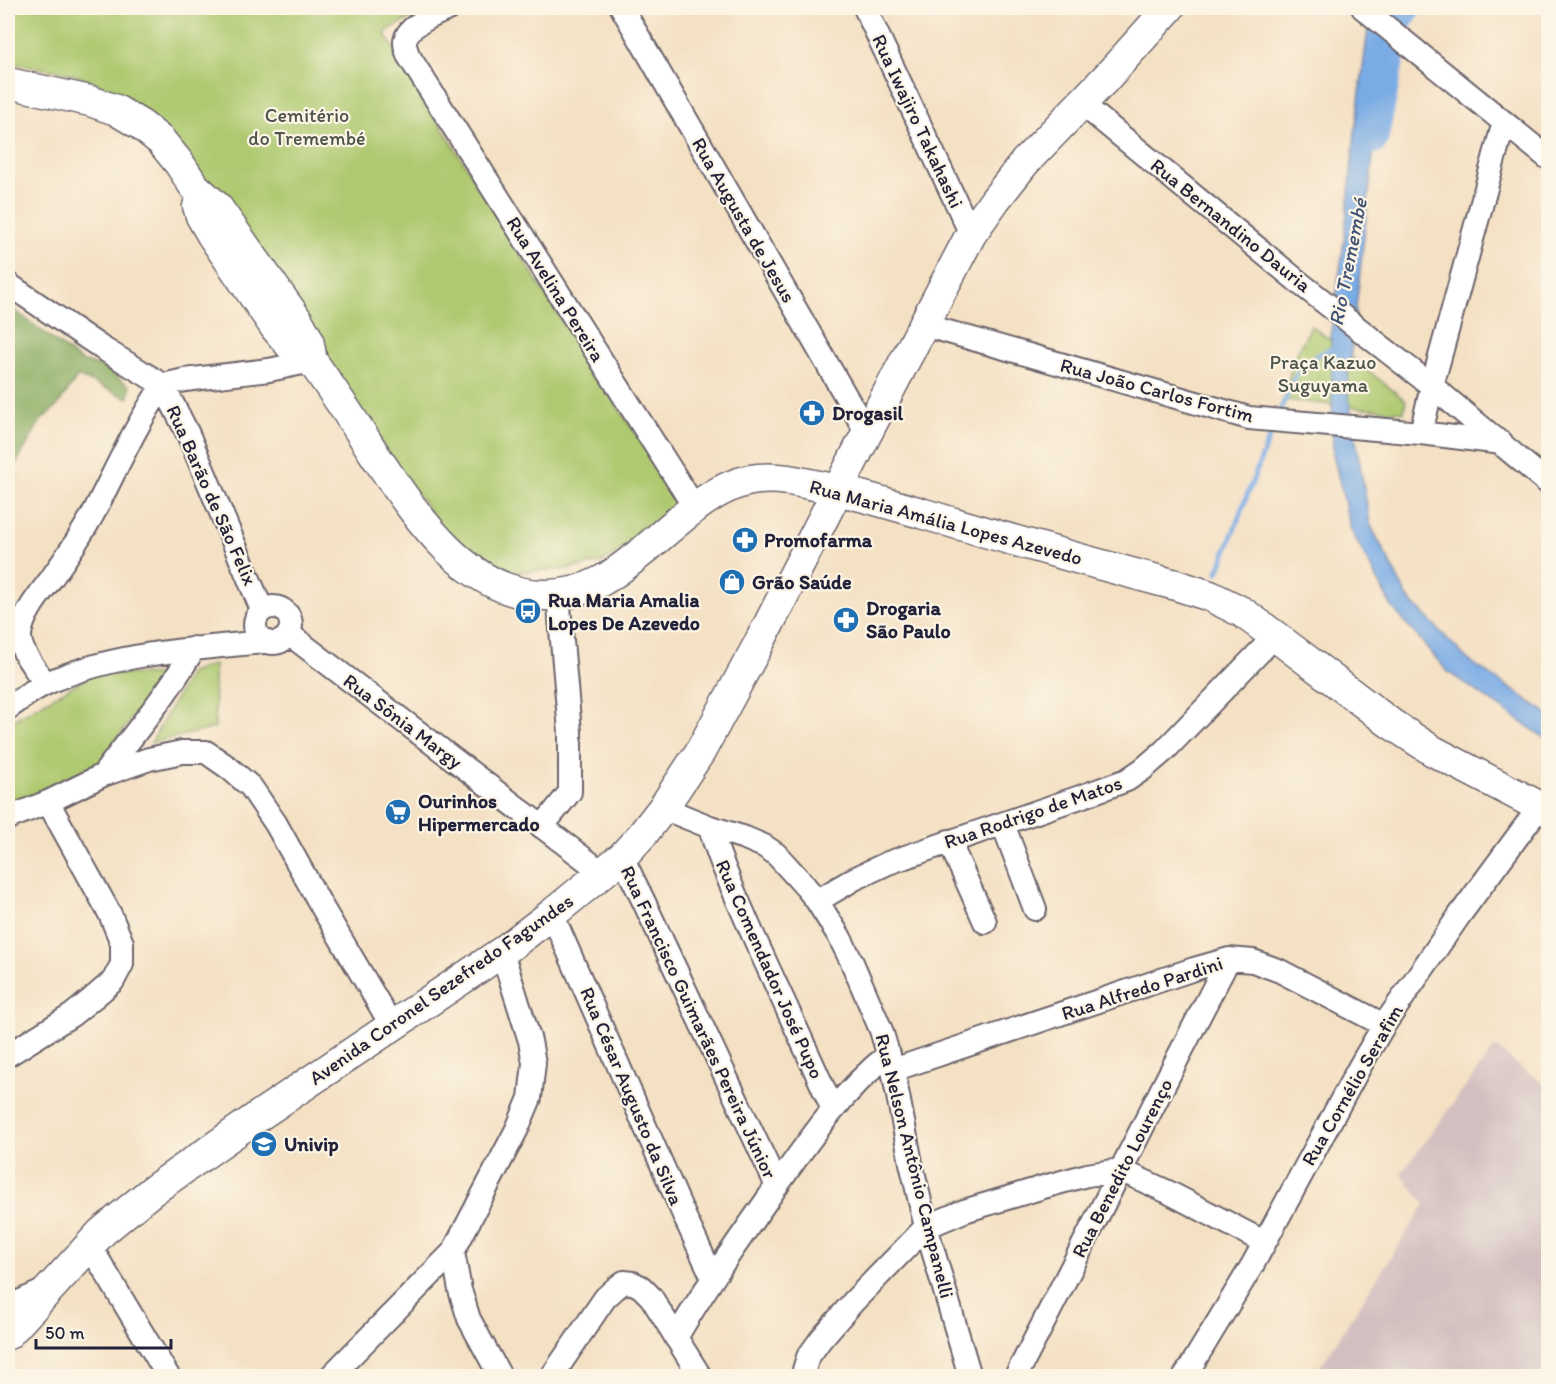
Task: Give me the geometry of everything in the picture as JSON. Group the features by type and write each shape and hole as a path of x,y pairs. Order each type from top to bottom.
{"main road":[{"name":"Avenida Coronel Sezefredo Fagundes","path":"8,1334 102,1232 152,1191 260,1115 502,952 612,865 642,835 700,752 757,647 971,234 1025,162 1169,8"},
{"name":"Rua Maria Amália Lopes Azevedo","path":"8,83 90,100 116,110 141,125 161,141 194,186 201,216 219,246 275,327 291,346 312,361 399,491 458,560 487,580 510,591 534,596 558,595 599,582 618,570 695,508 735,484 758,479 790,480 838,489 1210,596 1242,612 1390,723 1433,751 1544,808"}],"street":[{"name":"Rua Avelina Pereira","path":"450,8 426,20 408,33 404,43 408,55 695,508"},
{"name":"Rua Augusta de Jesus","path":"622,8 867,433"},
{"name":"Rua Iwajiro Takahashi","path":"865,8 971,234"},
{"path":"1363,8 1548,158"},
{"name":"Rua Bernandino Dauria","path":"1081,103 1301,284 1432,386 1548,483"},
{"path":"1413,433 1432,386 1504,122"},
{"name":"Rua Barão de São Felix","path":"8,284 102,348 163,385 188,434 262,610"},
{"name":"Rua João Carlos Fortim","path":"924,325 1249,418 1502,443"},
{"path":"45,684 25,653 20,638 22,628 28,614 75,545 148,406 163,385 185,380 269,370 312,361"},
{"path":"542,827 570,792 570,732 558,595"},
{"path":"8,708 45,684 90,667 139,656 194,648 263,642 275,644 286,639 289,634 291,623 286,612 275,607 262,610 254,626 255,632 263,642"},
{"name":"Rua Sônia Margy","path":"289,634 542,827 612,865"},
{"name":"Rua Rodrigo de Matos","path":"816,901 880,867 1126,780 1165,750 1275,636"},
{"path":"104,775 181,672 194,648"},
{"path":"8,818 104,775 149,759 182,752 206,752 251,787 276,824 392,1026"},
{"path":"8,1055 72,1015 113,981 122,964 122,943 110,914 48,802"},
{"name":"Rua Nelson Antônio Campanelli","path":"663,808 745,838 776,854 792,870 816,901 839,936 882,1030 891,1062 926,1227 970,1377"},
{"name":"Rua Cornélio Serafim","path":"1185,1377 1264,1242 1384,1025 1459,916 1544,808"},
{"path":"1003,824 1035,909"},
{"name":"Rua Comendador José Pupo","path":"710,827 725,870 833,1110"},
{"path":"949,842 985,922"},
{"name":"Rua Francisco Guimarães Pereira Júnior","path":"612,865 644,902 777,1186"},
{"name":"Rua César Augusto da Silva","path":"552,914 713,1278"},
{"path":"331,1377 453,1252 517,1129 530,1098 534,1063 530,1041 502,952"},
{"name":"Rua Alfredo Pardini","path":"891,1062 1229,959 1253,961 1280,971 1384,1025"},
{"name":"Rua Benedito Lourenço","path":"1016,1377 1229,959"},
{"path":"676,1338 713,1278 802,1150 833,1110 865,1075 891,1062"},
{"path":"805,1377 804,1370 808,1357 821,1339 854,1301 926,1227 964,1211 1047,1186 1087,1175 1120,1170 1264,1242"},
{"path":"90,1245 168,1377"},
{"path":"453,1252 460,1290 470,1319 500,1377"},
{"path":"552,1377 605,1298 624,1282 633,1282 651,1297 700,1377"},
{"path":"8,1307 52,1287"}],"shaded area":[{"path":"1495,1047 1548,1088 1548,1376 1314,1376 1425,1204 1401,1174"}],"green space":[{"name":"Cemitério do Tremembé","path":"8,8 430,8 388,30 386,36 579,349 659,468 678,503 615,555 600,563 566,569 518,572 484,562 444,532 162,129 117,95 91,81 56,71 8,63"},
{"path":"8,305 81,361 103,367 130,386 127,398 78,376 57,406 41,420 11,473 17,477 8,491"},
{"name":"Praça Kazuo Suguyama","path":"1311,326 1406,401 1404,412 1284,400 1293,361"},
{"path":"214,664 215,728 151,743 190,673"},
{"path":"95,673 164,675 99,763 8,807 8,723"}],"water":[{"path":"1378,8 1411,8 1391,45 1381,87 1347,387 1370,524 1408,598 1467,659 1548,714 1548,740 1448,672 1392,607 1351,530 1333,454 1331,332 1344,242 1368,29"}],"waterway":[{"name":"Rio Tremembé","path":"1372,138 1395,22 1404,8"},
{"path":"1279,413 1296,375 1317,355 1331,349"},
{"path":"1218,572 1274,425"}],"place":[{"name":"Drogasil","path":"812,413"},
{"name":"Promofarma","path":"745,540"},
{"name":"Grão Saúde","path":"732,582"},
{"name":"Rua Maria Amalia Lopes De Azevedo","path":"528,611"},
{"name":"Drogaria São Paulo","path":"846,620"},
{"name":"Ourinhos Hipermercado","path":"398,812"},
{"name":"Univip","path":"264,1144"}]}
